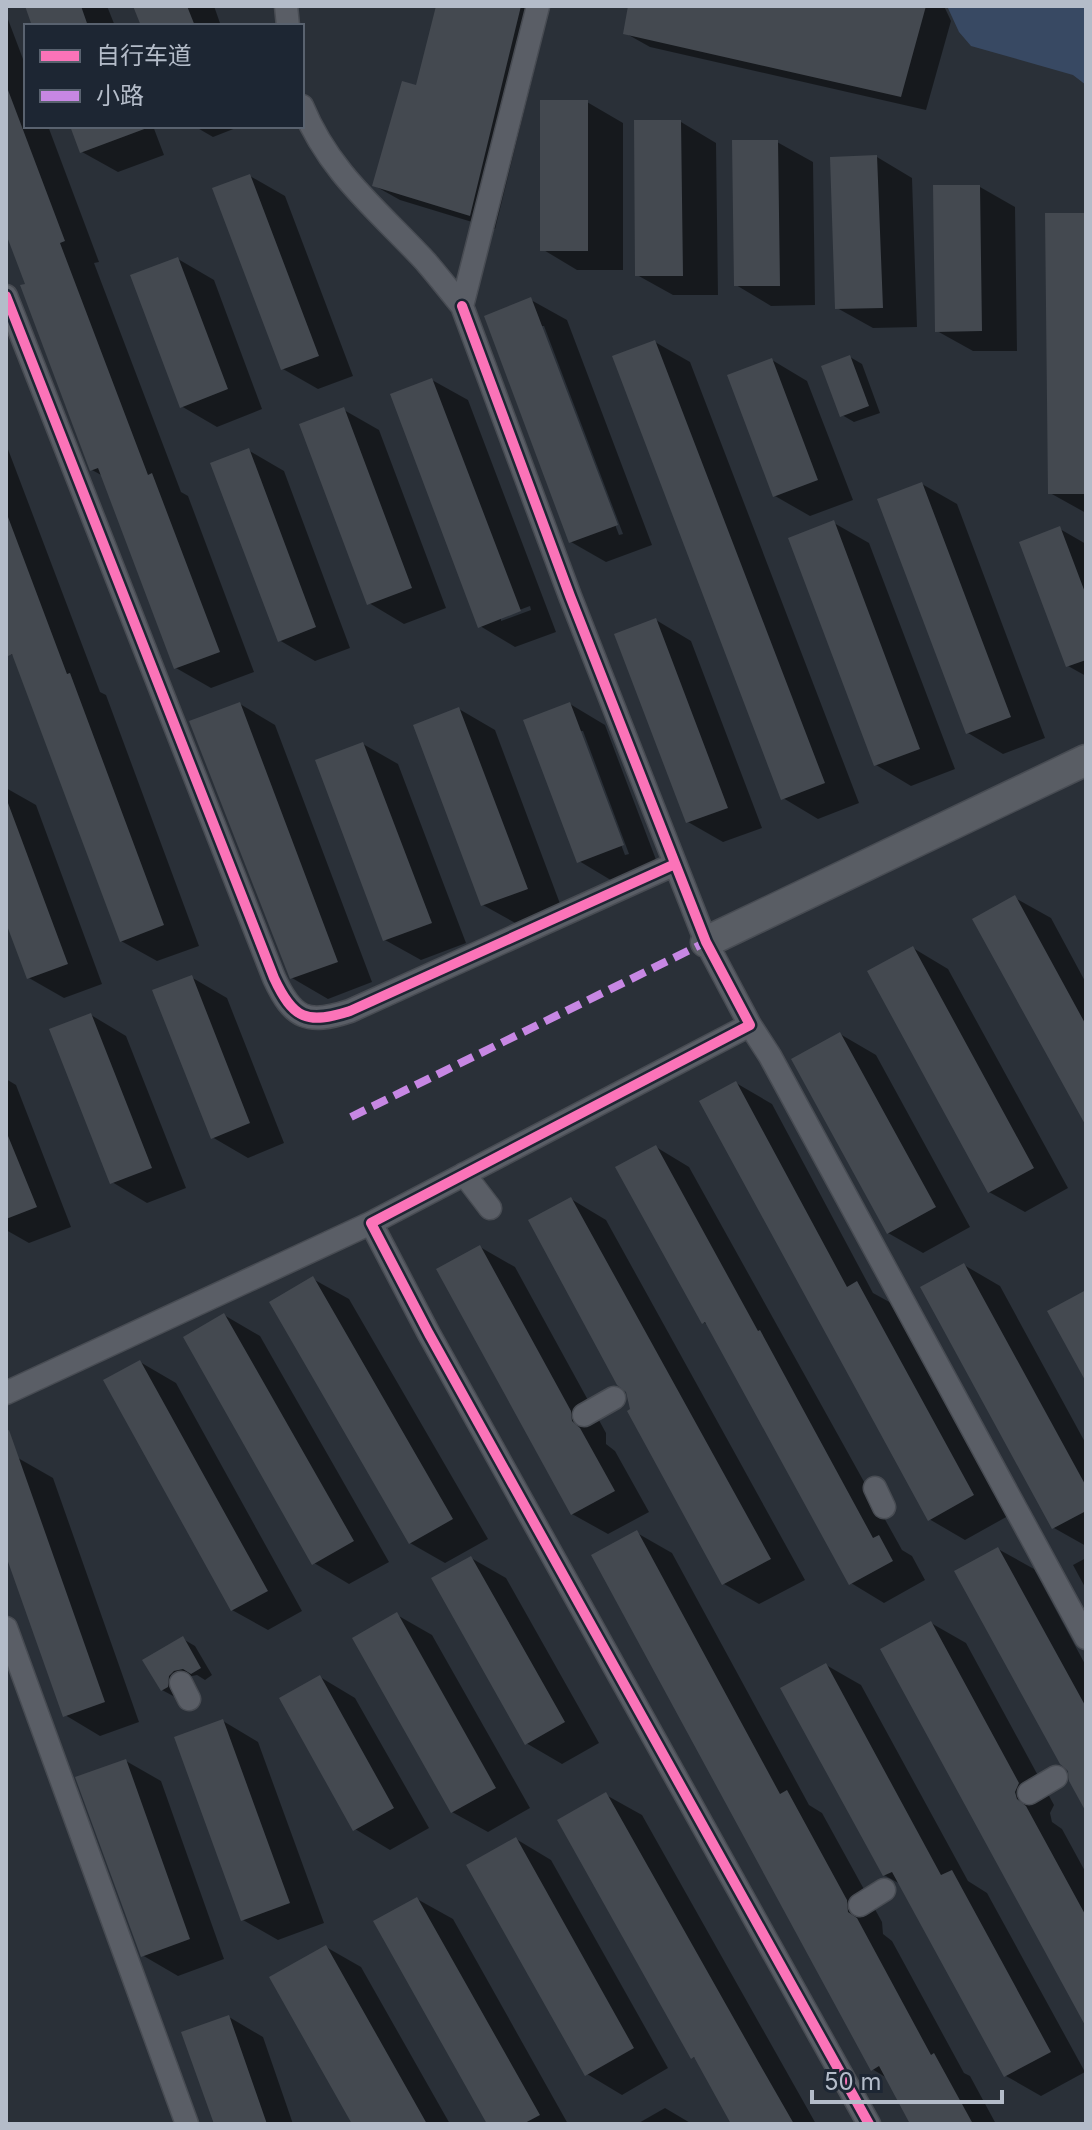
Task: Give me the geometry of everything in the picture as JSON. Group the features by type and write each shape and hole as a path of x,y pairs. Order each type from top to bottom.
{"main road":[{"path":"706,942 1086,760"}],"street":[{"path":"462,306 538,6"},
{"path":"304,110 325,153 462,306 570,596 706,942 1086,1638"},
{"path":"6,296 274,978 284,1001 298,1015 320,1020 350,1011 675,864"},
{"path":"6,1393 371,1223 750,1025"},
{"path":"464,1174 490,1208"},
{"path":"371,1223 436,1347 869,2124"},
{"path":"584,1415 614,1398"},
{"path":"6,1628 187,2124"},
{"path":"1029,1793 1056,1777"},
{"path":"860,1905 884,1890"}],"water":[{"path":"947,6 1086,6 1086,85 1073,75 971,46 959,32"}],"building":[{"path":"25,6 81,6 87,24 31,24"},
{"path":"133,6 187,6 194,24 140,24"},
{"path":"436,6 521,6 470,216 372,186 402,81 416,85"},
{"path":"628,6 926,6 901,97 623,34"},
{"path":"8,90 65,241 60,243 148,475 152,473 220,652 174,669 98,468 90,471 20,285 25,284 6,234"},
{"path":"540,100 588,100 588,251 540,251"},
{"path":"634,120 681,120 683,276 635,276"},
{"path":"71,128 147,128 80,153"},
{"path":"732,140 778,140 780,286 734,286"},
{"path":"877,155 883,308 835,309 830,157"},
{"path":"250,174 319,356 281,370 212,188"},
{"path":"933,185 980,185 982,331 935,332"},
{"path":"1045,213 1086,213 1086,494 1048,494"},
{"path":"178,257 228,389 180,408 130,275"},
{"path":"531,297 618,525 569,543 484,316"},
{"path":"655,340 825,783 781,800 612,356"},
{"path":"850,355 869,406 840,417 821,366"},
{"path":"772,358 818,480 773,497 727,375"},
{"path":"432,378 521,611 478,628 390,394"},
{"path":"344,407 412,588 367,605 299,424"},
{"path":"249,448 316,627 278,642 210,463"},
{"path":"922,482 1011,717 966,734 877,499"},
{"path":"6,517 67,674 70,673 164,925 120,942 12,654 6,657"},
{"path":"834,520 920,749 874,766 788,538"},
{"path":"1060,526 1086,595 1086,660 1066,667 1019,542"},
{"path":"656,618 728,808 686,823 614,634"},
{"path":"240,702 338,962 290,979 189,721"},
{"path":"570,702 624,845 577,863 523,720"},
{"path":"459,707 528,889 481,906 413,725"},
{"path":"363,742 432,923 383,941 315,760"},
{"path":"6,803 68,964 27,979 6,923"},
{"path":"1015,895 1086,1025 1086,1126 972,919"},
{"path":"913,946 1034,1168 988,1193 867,971"},
{"path":"192,975 250,1123 211,1139 152,990"},
{"path":"91,1013 152,1168 110,1184 49,1029"},
{"path":"840,1032 936,1207 887,1234 791,1059"},
{"path":"736,1081 847,1287 857,1281 974,1495 928,1521 699,1101"},
{"path":"6,1131 37,1207 6,1219"},
{"path":"656,1145 873,1538 879,1535 893,1561 849,1585 705,1322 702,1324 615,1167"},
{"path":"571,1197 771,1559 722,1585 627,1411 630,1409 626,1392 617,1385 528,1220"},
{"path":"480,1245 571,1411 572,1421 580,1428 615,1491 571,1515 436,1269"},
{"path":"964,1263 1086,1486 1086,1511 1052,1529 920,1287"},
{"path":"313,1276 453,1519 409,1544 269,1302"},
{"path":"1086,1290 1086,1382 1047,1311"},
{"path":"224,1313 354,1541 312,1565 183,1337"},
{"path":"140,1360 268,1591 231,1611 103,1380"},
{"path":"9,1430 105,1702 63,1717 6,1556 6,1431"},
{"path":"637,1530 780,1794 787,1790 847,1900 848,1912 857,1918 931,2055 934,2053 973,2124 910,2124 879,2066 871,2071 591,1555"},
{"path":"998,1547 1086,1707 1086,1812 1069,1781 1068,1771 1060,1764 954,1571"},
{"path":"471,1556 565,1722 525,1745 431,1578"},
{"path":"397,1612 496,1788 451,1813 352,1638"},
{"path":"931,1621 1019,1783 1015,1792 1017,1799 1026,1806 1086,1916 1086,2027 880,1649"},
{"path":"183,1636 201,1668 191,1674 183,1669 174,1671 169,1676 168,1687 161,1691 142,1660"},
{"path":"826,1663 941,1875 952,1870 1051,2052 1004,2077 892,1872 883,1876 780,1688"},
{"path":"320,1675 394,1808 353,1831 279,1698"},
{"path":"223,1719 290,1903 241,1921 174,1737"},
{"path":"126,1759 190,1939 141,1957 75,1777"},
{"path":"606,1792 794,2124 731,2124 694,2057 691,2059 557,1820"},
{"path":"516,1837 634,2048 585,2076 466,1865"},
{"path":"417,1897 540,2115 523,2124 487,2124 373,1921"},
{"path":"326,1945 427,2124 352,2124 269,1977"},
{"path":"229,2015 267,2124 214,2124 181,2032"}],"marked path":[{"path":"351,1117 706,942"}],"cycle path":[{"path":"6,296 274,978 295,1010 312,1018 350,1011 675,864"},
{"path":"462,306 570,596 706,942 750,1025 371,1223 429,1334 869,2124"}]}
